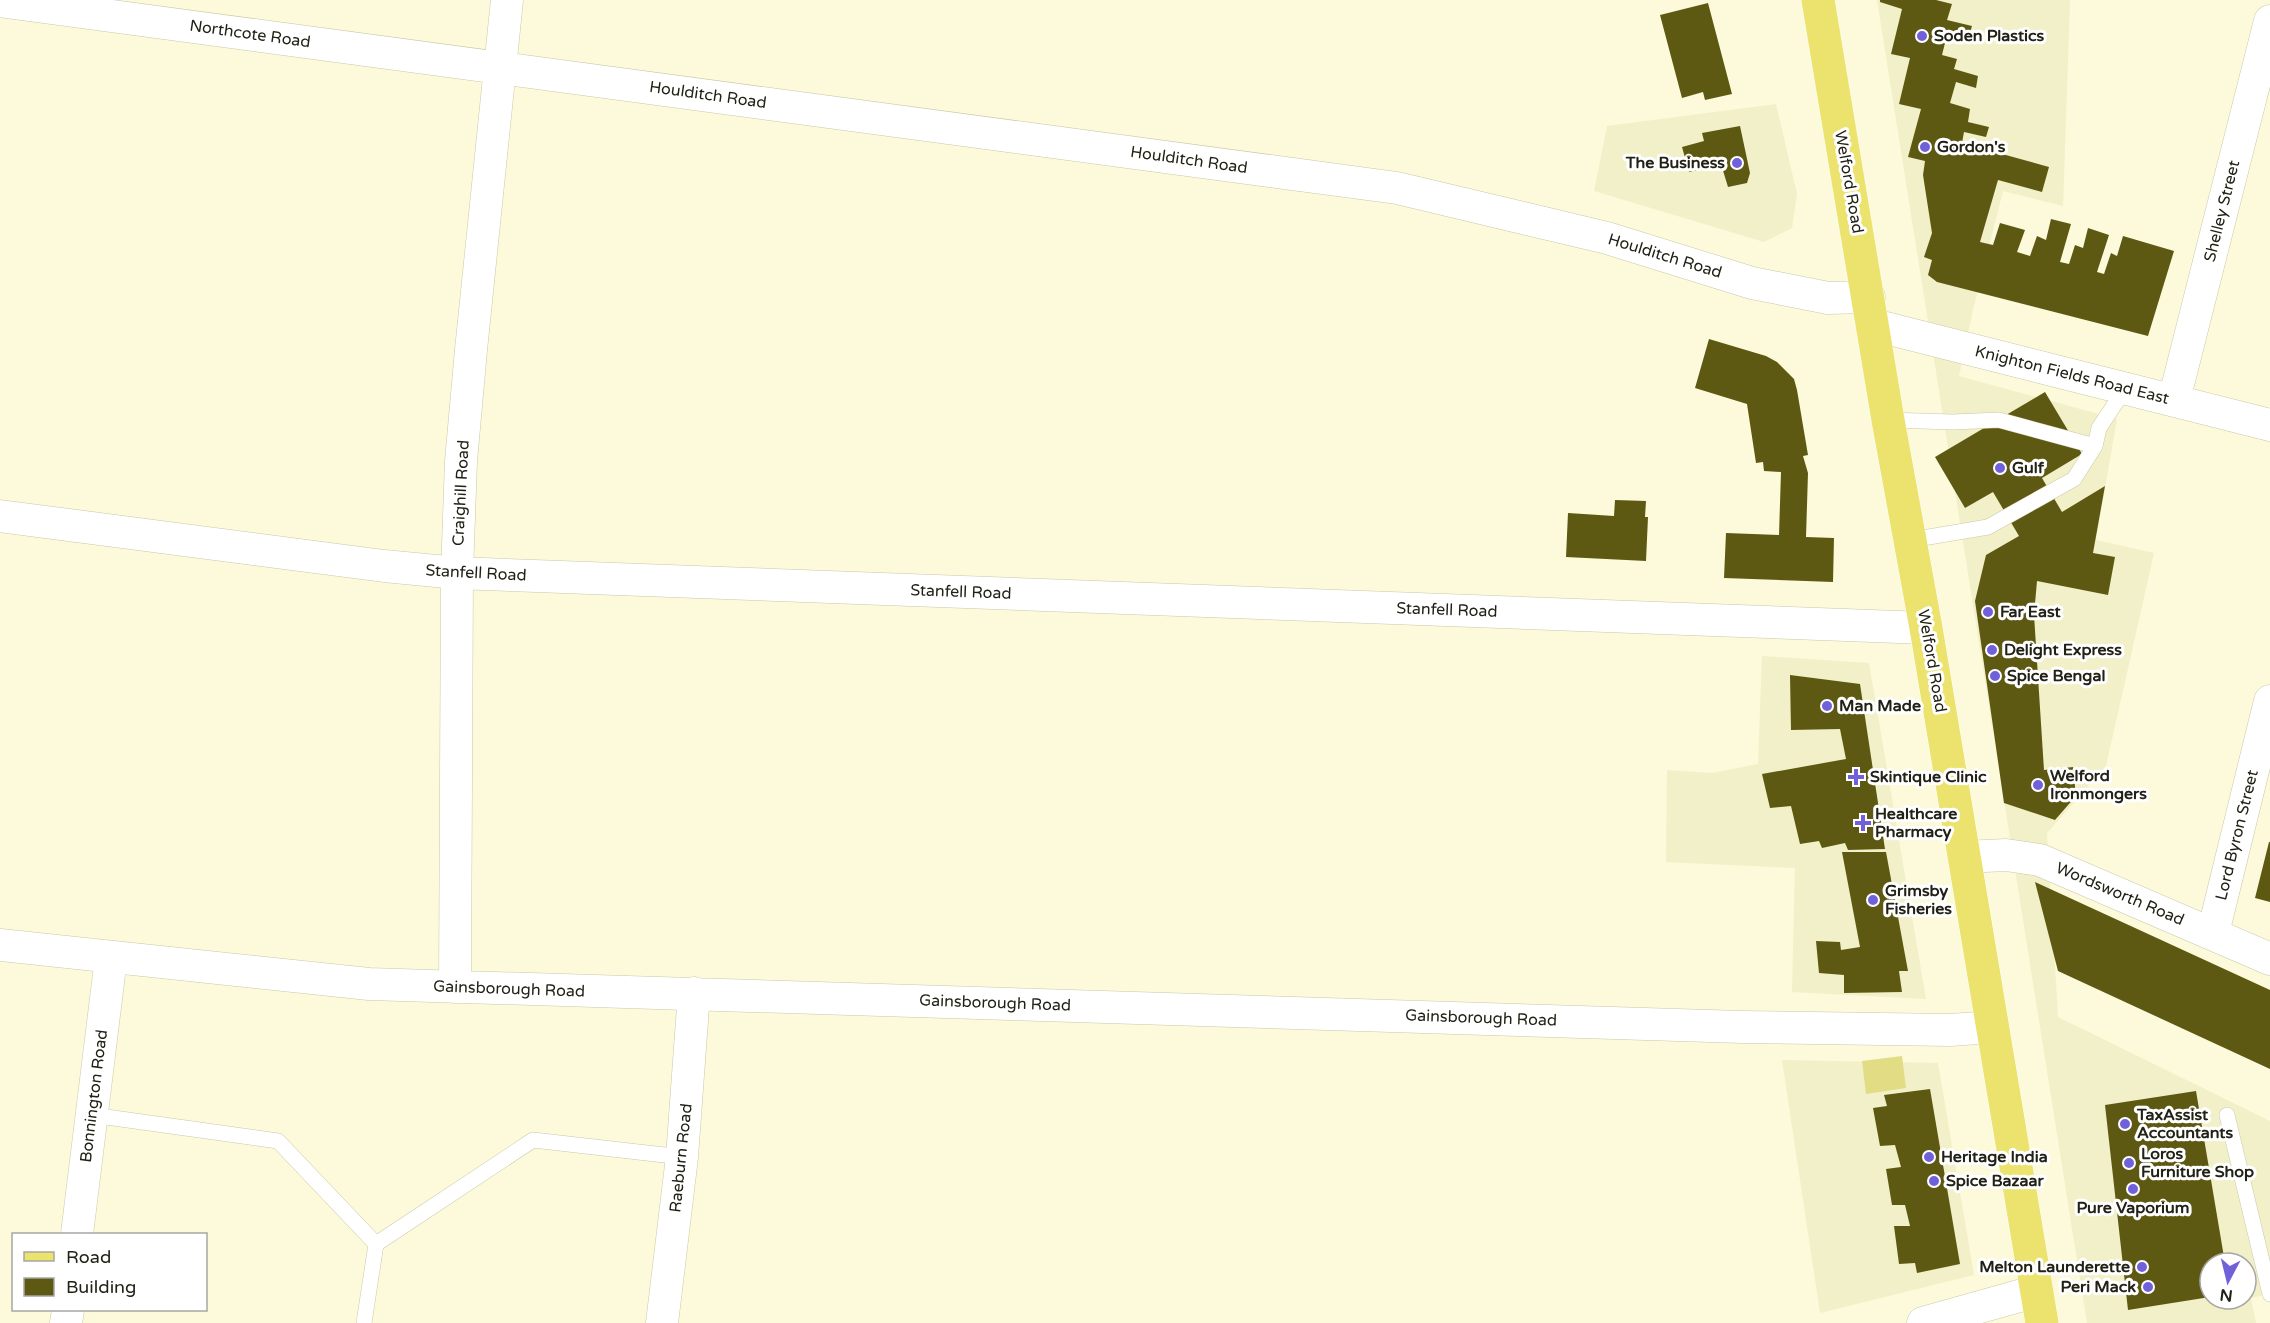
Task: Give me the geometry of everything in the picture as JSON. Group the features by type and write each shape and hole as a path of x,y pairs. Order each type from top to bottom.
{"main road":[{"name":"Welford Road","path":"1818,0 2042,1323"}],"street":[{"name":"Craighill Road","path":"454,987 457,573 461,461 507,0"},
{"name":"Northcote Road","path":"0,1 500,67"},
{"name":"Shelley Street","path":"2174,400 2270,21"},
{"name":"Houlditch Road","path":"500,67 1397,188 1607,238 1752,283 1828,298 1871,311"},
{"name":"Knighton Fields Road East","path":"1871,311 2125,390 2270,425"},
{"name":"Stanfell Road","path":"0,516 384,566 457,573 1926,628"},
{"name":"Lord Byron Street","path":"2212,933 2270,701"},
{"name":"Wordsworth Road","path":"1964,857 2006,855 2040,860 2270,959"},
{"name":"Gainsborough Road","path":"0,945 369,984 1742,1027 1950,1030 1992,1027"},
{"name":"Bonnington Road","path":"77,1233 111,958"},
{"name":"Raeburn Road","path":"662,1323 682,1157 694,993"},
{"path":"1923,1323 2037,1291"}],"lane":[{"path":"1911,540 1988,527 2008,518 2074,479 2095,446 2099,428 2125,390"},
{"path":"1888,420 1953,422 1999,420 2095,446"},
{"path":"92,1115 278,1141 376,1244"},
{"path":"2227,1115 2270,1294"},
{"path":"364,1323 376,1244 534,1140 682,1157"}],"shaded area":[{"path":"1877,0 2070,0 2063,206 2003,191 1959,376 2117,419 2096,540 2154,553 2106,766 2047,833 2058,1017 2270,1121 2270,1294 2258,1297 2258,1251 2198,1251 2198,1311 2254,1311 2256,1323 2087,1323"},
{"path":"1776,104 1797,194 1792,228 1764,242 1594,191 1607,126"},
{"path":"1762,656 1869,663 1926,999 1792,992 1795,868 1666,862 1667,770 1712,773 1758,764"},
{"path":"1902,1056 1906,1088 1866,1094 1862,1061"},
{"path":"1782,1060 1938,1063 1974,1275 1820,1313"}],"building":[{"path":"1880,0 1936,0 1952,4 1947,20 1972,26 1969,36 1948,31 1942,55 1957,59 1954,69 1978,76 1976,88 1956,82 1950,103 1970,109 1968,122 1989,127 1986,137 1964,132 1962,143 2049,167 2042,192 1998,180 1980,242 1993,245 2000,223 2025,230 2017,252 2030,256 2037,236 2046,240 2051,219 2071,224 2060,262 2069,264 2075,245 2083,248 2088,228 2109,235 2097,272 2104,274 2111,253 2117,256 2123,236 2174,251 2148,336 1937,282 1928,275 1932,260 1924,257 1932,233 1923,175 1925,161 1908,157 1921,109 1899,104 1910,58 1891,54 1902,9 1880,2"},
{"path":"1708,3 1732,94 1705,100 1703,92 1682,98 1660,15"},
{"path":"1740,126 1750,173 1747,183 1728,187 1721,164 1689,172 1682,147 1704,141 1702,133"},
{"path":"1709,339 1766,356 1777,362 1794,379 1808,455 1803,456 1808,473 1806,537 1834,538 1833,582 1724,578 1726,533 1779,535 1781,472 1764,471 1763,462 1756,463 1747,404 1695,388"},
{"path":"2045,392 2082,454 2042,478 2062,512 2105,486 2093,553 2115,557 2108,595 2037,581 2034,615 2044,770 2073,767 2076,796 2055,820 2004,803 1975,601 1986,555 2019,536 1993,492 1965,508 1935,457"},
{"path":"1615,500 1646,501 1645,517 1648,517 1646,561 1566,557 1568,513 1614,516"},
{"path":"1790,675 1860,684 1885,849 1848,850 1845,843 1822,848 1819,841 1800,844 1791,806 1770,808 1762,774 1846,759 1840,729 1791,730"},
{"path":"2270,842 2270,902 2255,898"},
{"name":"Grimsby Fisheries","path":"1842,852 1886,852 1908,971 1899,971 1902,992 1844,993 1844,975 1819,973 1816,941 1840,942 1841,950 1860,947"},
{"path":"2035,882 2270,990 2270,1069 2058,971"},
{"path":"1930,1089 1960,1264 1917,1273 1915,1263 1899,1264 1894,1226 1910,1226 1905,1205 1892,1205 1886,1169 1901,1167 1895,1145 1880,1146 1873,1108 1887,1106 1884,1095"},
{"path":"2196,1091 2223,1251 2198,1251 2198,1299 2128,1310 2105,1105"}],"place":[{"name":"Soden Plastics","path":"1922,36"},
{"name":"Gordon's","path":"1925,147"},
{"name":"The Business","path":"1737,163"},
{"name":"Gulf","path":"2000,468"},
{"name":"Far East","path":"1988,612"},
{"name":"Delight Express","path":"1992,650"},
{"name":"Spice Bengal","path":"1995,676"},
{"name":"Man Made","path":"1827,706"},
{"name":"Skintique Clinic","path":"1856,777"},
{"name":"Welford Ironmongers","path":"2038,785"},
{"name":"Healthcare Pharmacy","path":"1863,823"},
{"name":"Grimsby Fisheries","path":"1873,900"},
{"name":"TaxAssist Accountants","path":"2125,1124"},
{"name":"Heritage India","path":"1929,1157"},
{"name":"Loros Furniture Shop","path":"2129,1163"},
{"name":"Spice Bazaar","path":"1934,1181"},
{"name":"Pure Vaporium","path":"2133,1189"},
{"name":"Melton Launderette","path":"2142,1267"},
{"name":"Peri Mack","path":"2148,1287"}]}
